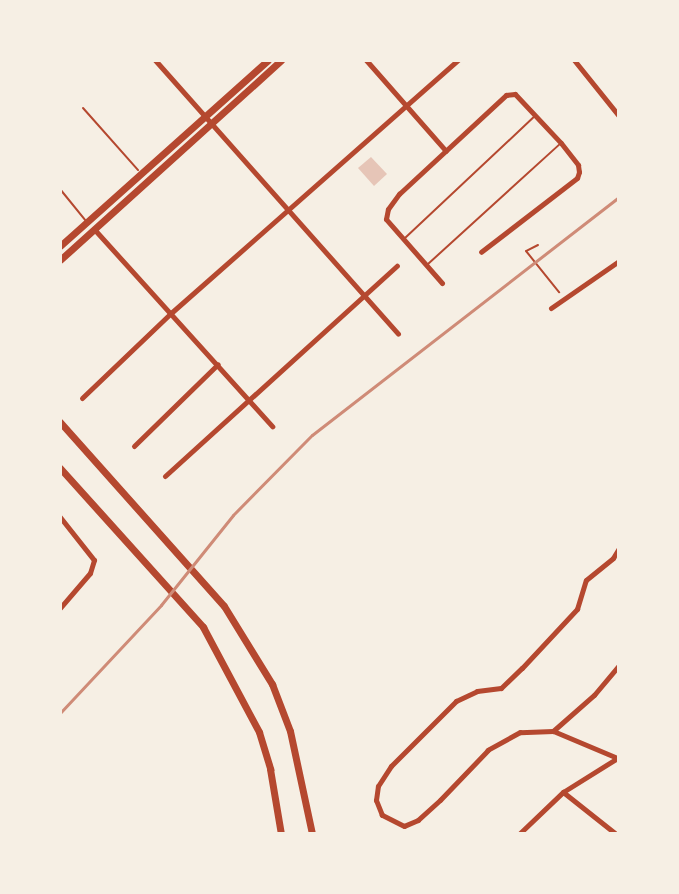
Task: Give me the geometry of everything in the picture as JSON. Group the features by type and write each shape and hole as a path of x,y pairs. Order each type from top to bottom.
{"main road":[{"path":"60,260 268,60"},
{"path":"60,246 141,174 281,60"},
{"path":"60,422 224,606 272,684 290,731 312,834"},
{"path":"60,468 203,627 259,732 270,769 281,834"}],"street":[{"path":"155,60 398,334"},
{"path":"366,60 446,151"},
{"path":"82,398 287,208 458,60"},
{"path":"574,60 619,116"},
{"path":"442,283 386,219 388,209 506,95 515,94 578,165 577,178 481,252"},
{"path":"94,229 272,426"},
{"path":"551,308 619,261"},
{"path":"165,476 397,266"},
{"path":"134,446 218,364"},
{"path":"60,517 94,560 90,573 60,608"},
{"path":"617,757 553,731 520,732 507,736 488,750 418,820 404,826 382,815 376,800 378,786 391,766 456,701 477,691 501,688 522,668 577,609 586,580 613,558 619,548"},
{"path":"553,731 594,695 619,665"},
{"path":"519,834 563,792 617,757"},
{"path":"563,792 616,834"}],"lane":[{"path":"83,108 141,174"},
{"path":"404,239 536,115"},
{"path":"427,265 561,143"},
{"path":"60,189 87,221"}],"path":[{"path":"538,245 526,251 556,289"}],"building":[{"path":"371,157 387,174 374,186 358,168"}],"railway":[{"path":"60,713 161,605 233,515 312,435 619,197"}]}
